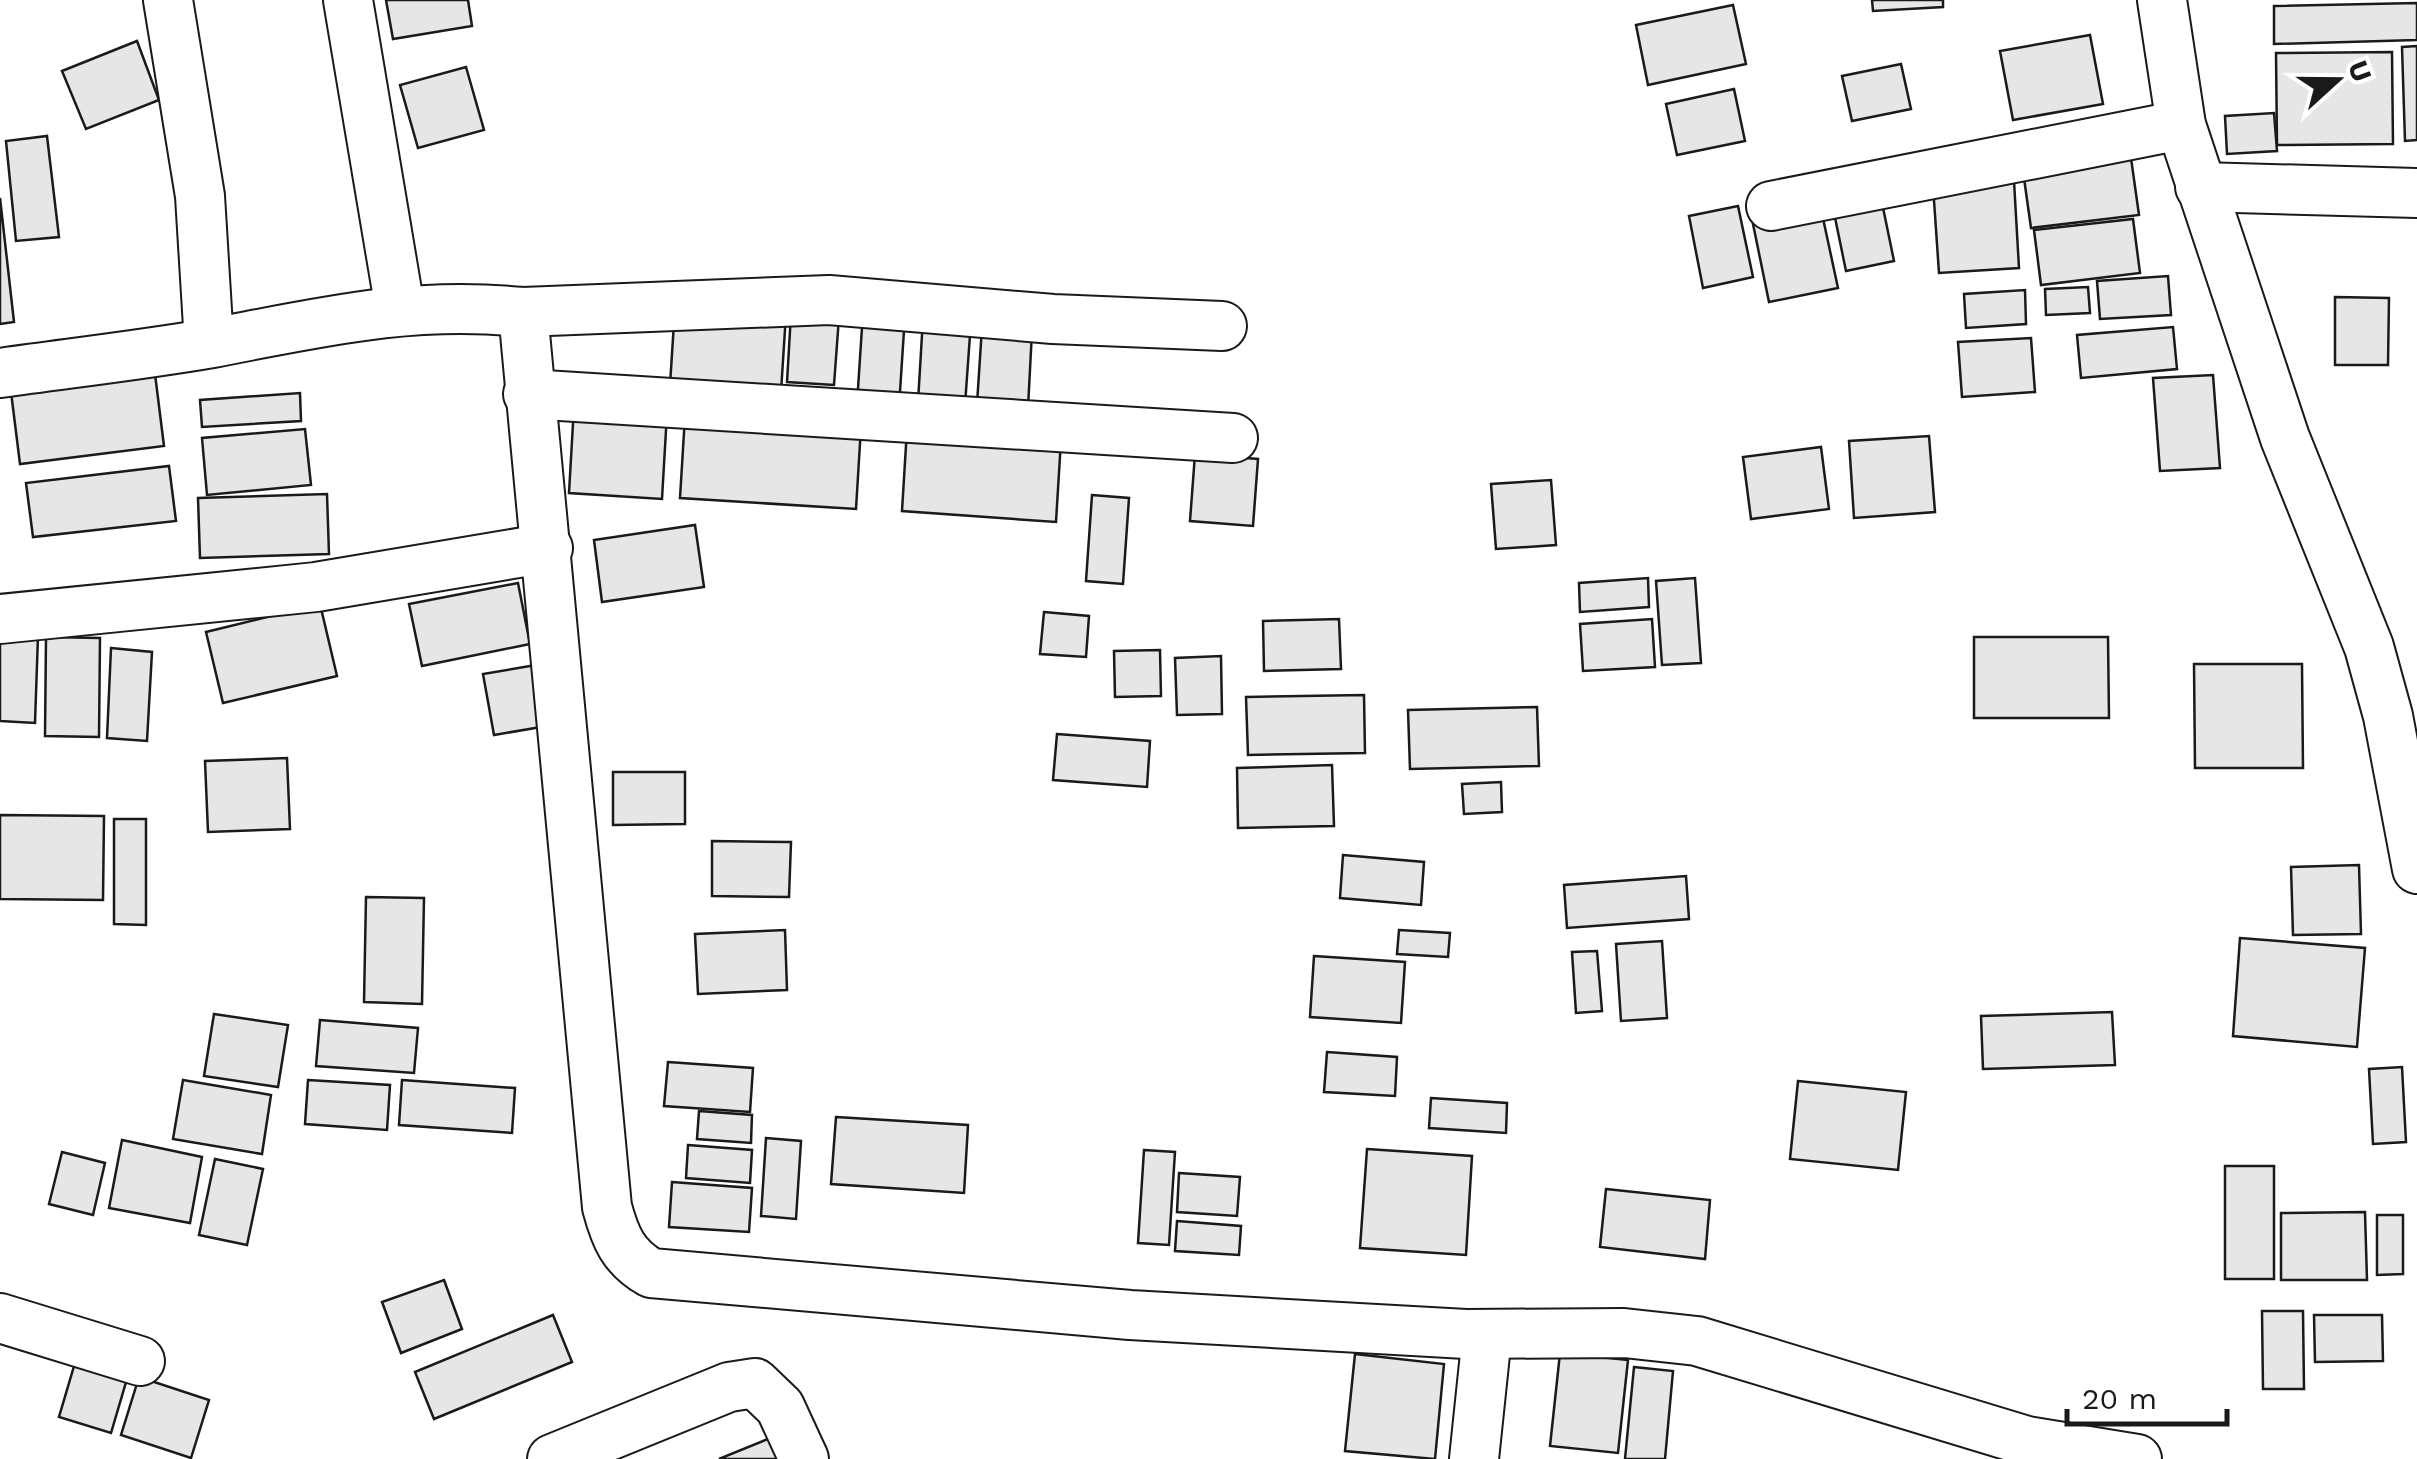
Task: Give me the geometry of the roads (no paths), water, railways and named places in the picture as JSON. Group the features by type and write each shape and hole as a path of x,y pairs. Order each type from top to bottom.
{"street":[{"path":"168,0 200,196 209,343"},
{"path":"348,0 400,308"},
{"path":"2162,0 2181,125 2286,438 2368,647 2388,716 2417,869"},
{"path":"1771,206 2181,125"},
{"path":"2200,188 2417,194"},
{"path":"0,373 209,343 400,308 458,306 523,312 829,300 1053,319 1222,326"},
{"path":"523,312 607,1207 630,1261 651,1274 1130,1316 1487,1335 1624,1333 1697,1341 2025,1450 2137,1459"},
{"path":"528,394 1233,438"},
{"path":"0,619 316,588 548,548"},
{"path":"0,1318 140,1360"},
{"path":"1474,1459 1487,1335"},
{"path":"552,1459 730,1386 756,1383 780,1407 804,1459"}]}
